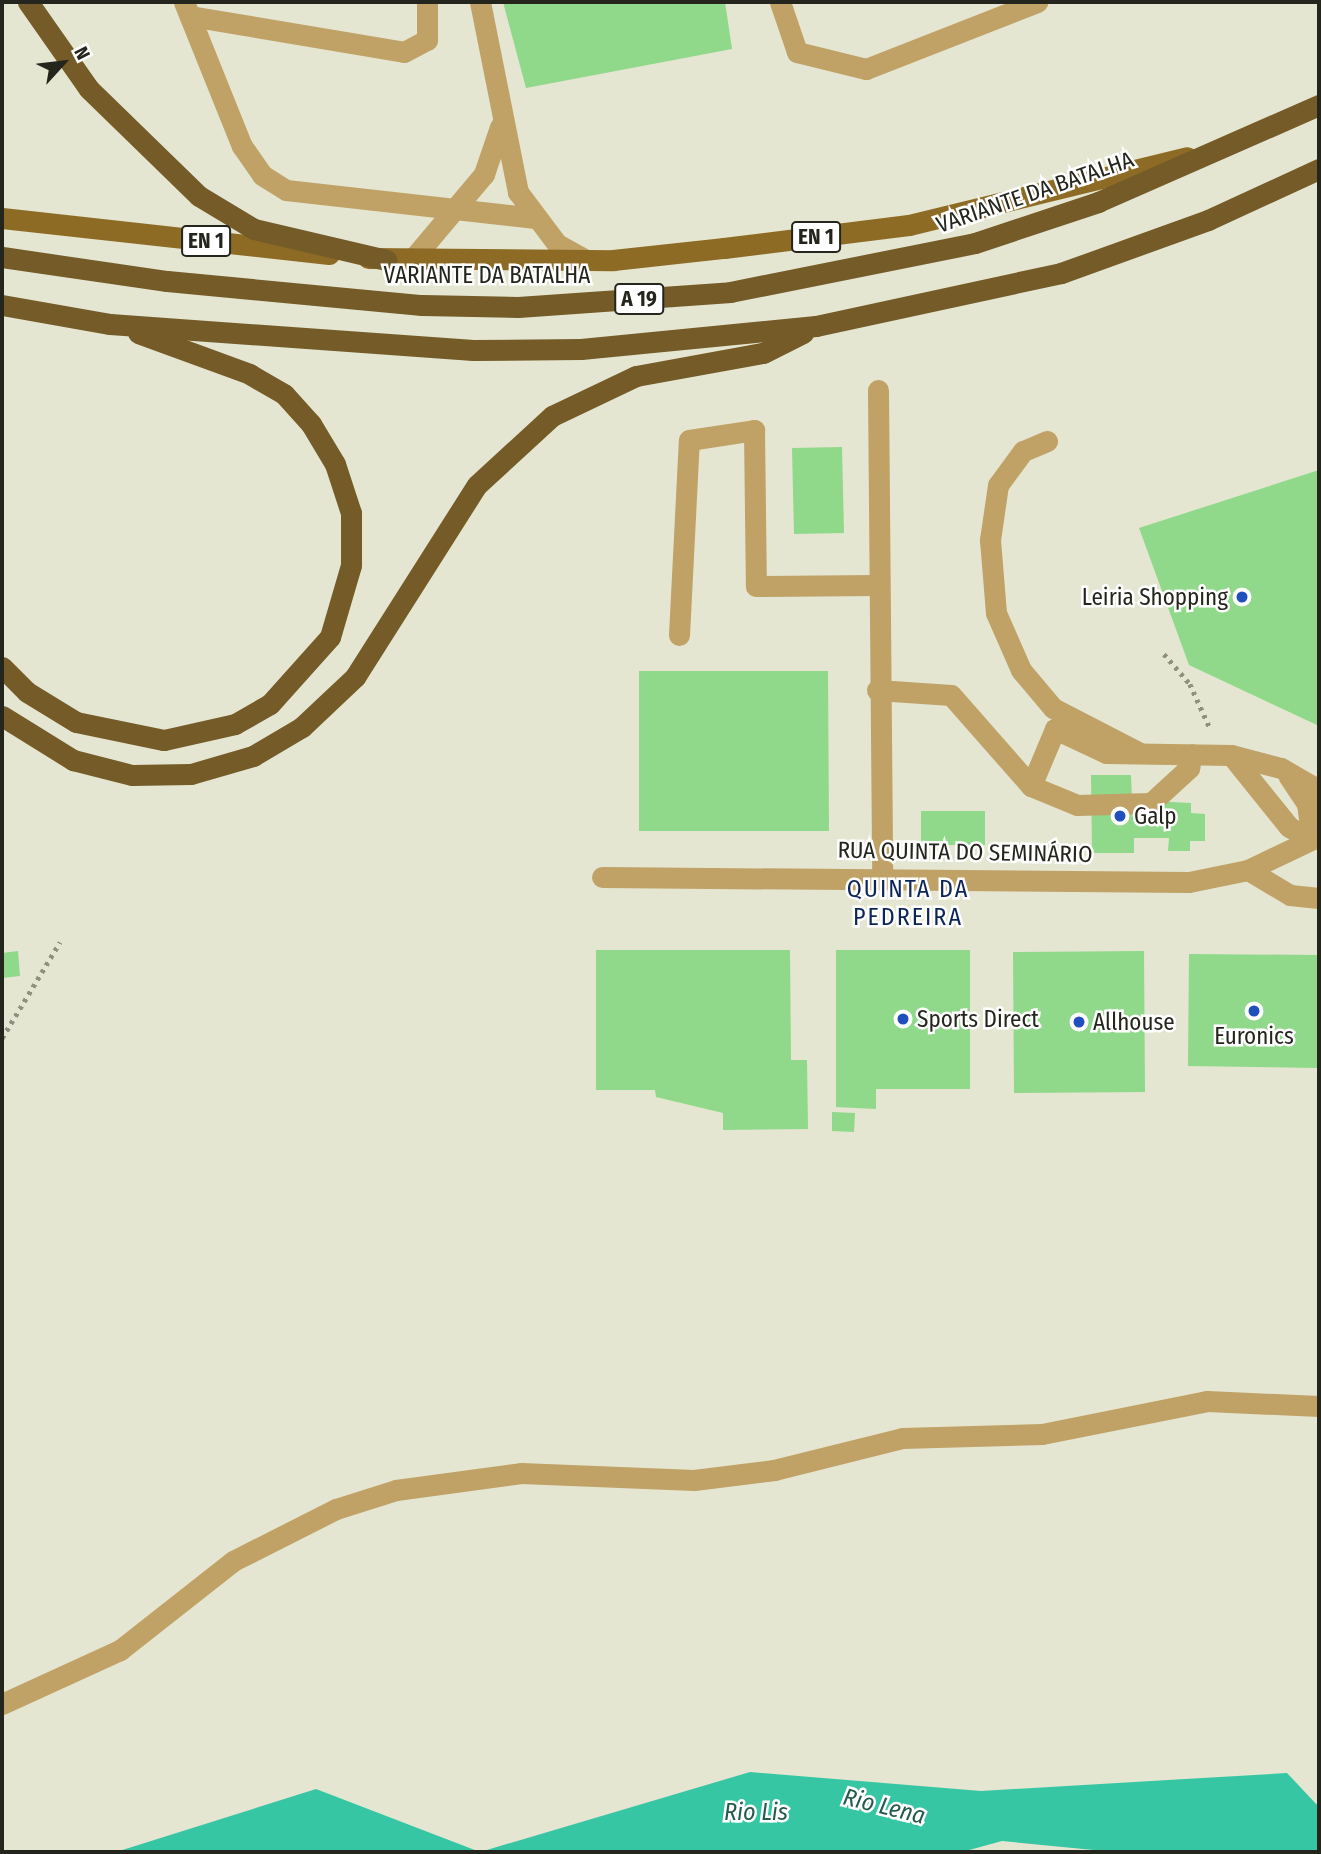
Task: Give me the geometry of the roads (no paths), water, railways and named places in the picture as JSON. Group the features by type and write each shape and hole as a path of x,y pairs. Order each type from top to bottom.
{"highway":[{"path":"27,2 89,89 199,196 254,229 386,260"},
{"name":"VARIANTE DA BATALHA","path":"11,258 167,281 422,305 518,307 730,292 975,243 1098,202 1236,144 1319,105"},
{"name":"A 19","path":"11,306 110,324 526,351 816,326 1061,272 1208,220 1319,169"},
{"path":"2,667 27,692 85,725 132,738 197,737 235,724 291,686 330,638 342,604 351,565 351,513 335,464 311,424 284,394 250,374 110,324"},
{"path":"2,716 73,760 132,775 191,774 253,755 302,727 355,677 477,485 552,416 636,376 764,352 816,326"}],"main road":[{"name":"EN 1","path":"2,218 386,260 586,260 909,225 1236,144"}],"street":[{"path":"187,9 404,52 428,40 427,2"},
{"path":"480,2 501,125 518,192 557,244 586,260"},
{"path":"780,2 797,52 866,69 1037,2"},
{"path":"187,9 242,146 262,174 286,190 320,198 456,213 535,218"},
{"path":"411,261 456,213 484,174 501,125"},
{"path":"878,390 876,585 882,877"},
{"path":"678,635 689,440 754,430 756,586 876,585"},
{"path":"1047,441 1023,451 999,485 990,540 996,613 1021,670 1054,708 1138,752"},
{"path":"877,690 951,695 1031,786 1077,804 1151,803 1189,768 1192,754"},
{"path":"1031,786 1055,729 1086,748 1231,755 1281,768 1319,790"},
{"path":"1231,755 1290,827 1315,837"},
{"path":"1281,768 1307,804 1315,837"},
{"name":"RUA QUINTA DO SEMINÁRIO","path":"602,877 882,877 1189,882 1248,870 1315,837"},
{"path":"1248,870 1290,895 1319,898"},
{"path":"2,1704 120,1650 233,1561 336,1509 396,1490 521,1473 694,1479 774,1470 902,1438 1042,1434 1207,1401 1319,1406"}],"water":[{"name":"Rio Lis","path":"750,1772 981,1791 1287,1773 1319,1807 1319,1852 1114,1852 1002,1841 962,1852 480,1852"},
{"path":"316,1789 480,1852 116,1852"}],"place":[{"name":"Leiria Shopping","path":"1242,597"},
{"name":"Galp","path":"1120,816"},
{"name":"Euronics","path":"1254,1011"},
{"name":"Sports Direct","path":"903,1019"},
{"name":"Allhouse","path":"1079,1022"}],"district":[{"name":"QUINTA DA PEDREIRA","path":"908,904"}],"water label":[{"name":"Rio Lena","path":"884,1807"}]}
